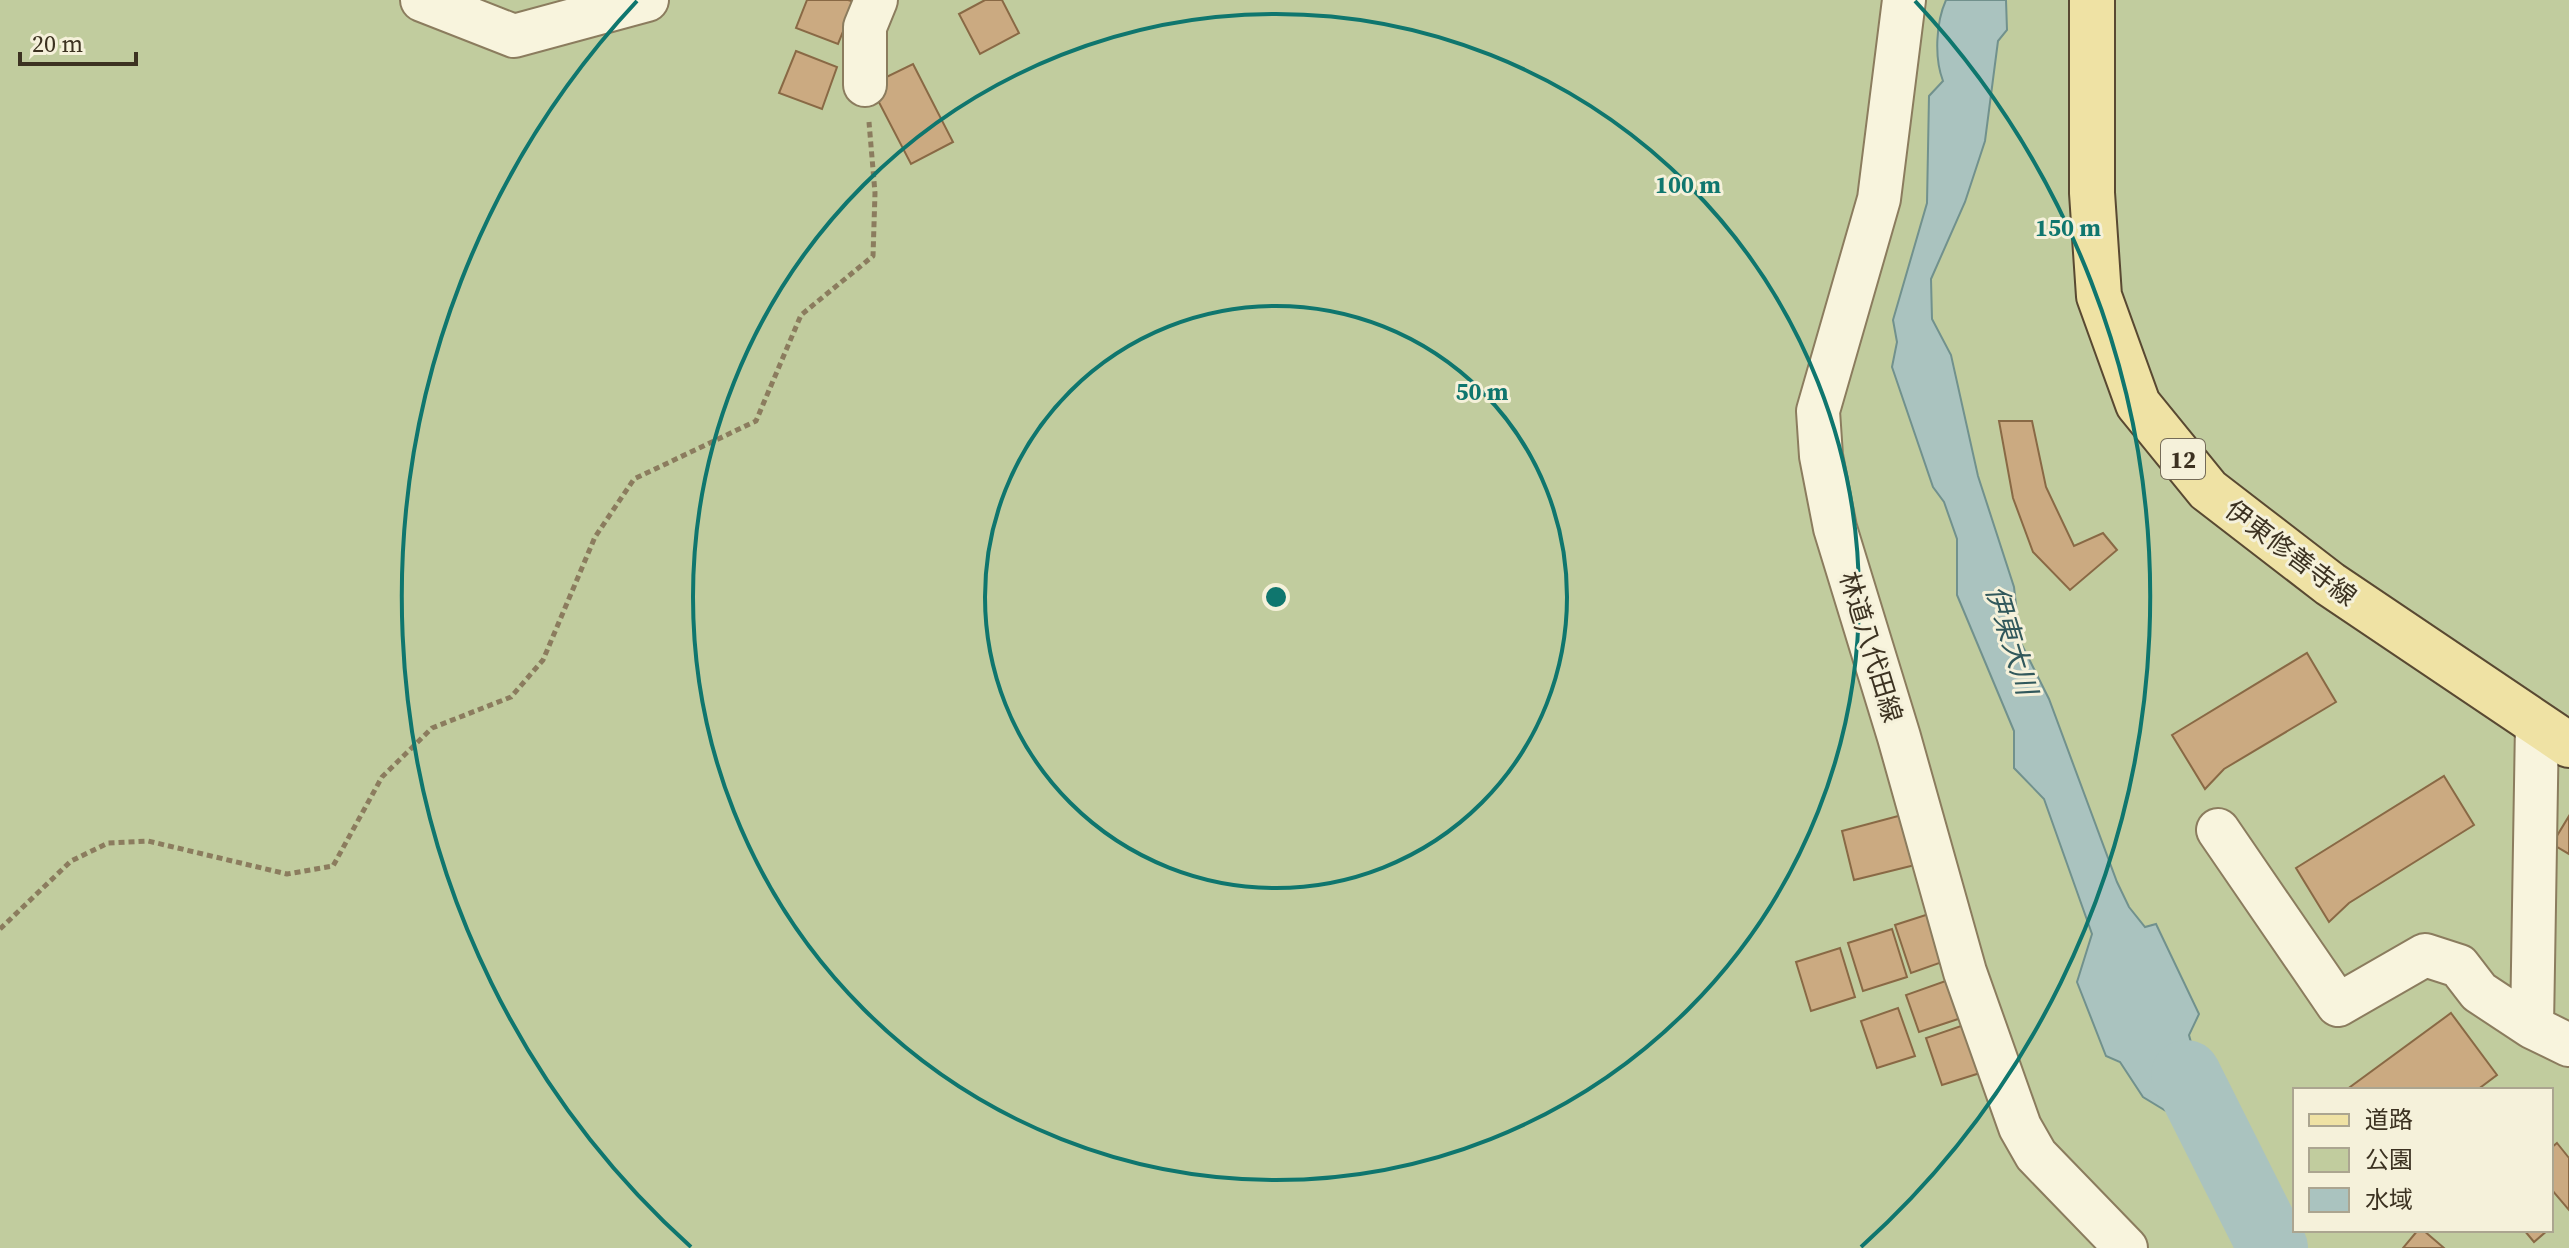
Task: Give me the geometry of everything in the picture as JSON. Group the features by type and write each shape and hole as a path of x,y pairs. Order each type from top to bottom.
{"main road":[{"name":"伊東修善寺線","path":"2092,0 2092,193 2099,296 2138,404 2208,490 2330,584 2553,735"}],"street":[{"path":"422,0 514,36 647,0"},
{"path":"865,85 865,27 876,0"},
{"name":"林道八代田線","path":"1904,0 1879,199 1818,411 1821,456 1835,528 1965,972 2020,1127 2036,1155 2126,1248"},
{"path":"2532,1027 2553,735"},
{"path":"2218,830 2338,1005 2425,955 2459,966 2479,992 2532,1027 2569,1045"}],"path":[{"path":"0,929 71,861 108,843 148,841 287,874 333,866 382,777 432,728 511,697 543,660 595,537 634,479 756,421 801,315 873,256 875,193 865,85"}],"green space":[{"path":"0,0 2569,0 2569,1248 0,1248"}],"water":[{"path":"1946,0 2006,0 2007,30 1998,41 1985,141 1965,202 1931,279 1932,319 1951,355 1978,476 2014,587 2020,641 2049,699 2117,882 2129,907 2145,927 2156,924 2199,1014 2189,1035 2206,1099 2240,1170 2189,1125 2143,1097 2120,1062 2106,1056 2077,982 2092,934 2044,799 2014,768 2014,731 1957,595 1957,539 1944,502 1933,487 1892,367 1897,342 1893,320 1927,203 1929,96 1943,81 1937,40"}],"building":[{"path":"807,0 855,2 838,44 796,28"},
{"path":"985,0 1002,0 1019,33 980,54 959,14"},
{"path":"796,51 837,67 822,109 779,93"},
{"path":"913,64 953,142 911,164 870,85"},
{"path":"1999,421 2032,421 2046,487 2074,546 2103,533 2117,550 2070,590 2033,552 2013,498"},
{"path":"2307,653 2336,702 2224,769 2205,789 2172,735"},
{"path":"2444,776 2474,825 2349,903 2329,922 2296,868"},
{"path":"1902,815 1915,865 1854,880 1842,831"},
{"path":"2569,816 2569,854 2552,844"},
{"path":"1932,913 1948,960 1911,973 1895,925"},
{"path":"1892,929 1907,977 1863,991 1848,943"},
{"path":"1840,948 1855,997 1811,1011 1796,962"},
{"path":"1954,978 1967,1016 1919,1032 1906,995"},
{"path":"1898,1008 1915,1056 1877,1068 1861,1021"},
{"path":"2451,1013 2497,1075 2480,1088 2349,1088"},
{"path":"1964,1025 1980,1073 1942,1085 1926,1038"},
{"path":"2557,1143 2569,1158 2569,1210 2553,1191 2553,1146"},
{"path":"2416,1232 2425,1232 2444,1248 2403,1248"},
{"path":"2526,1232 2546,1232 2534,1242"}],"waterway":[{"name":"伊東大川","path":"2186,1075 2273,1248"}]}
